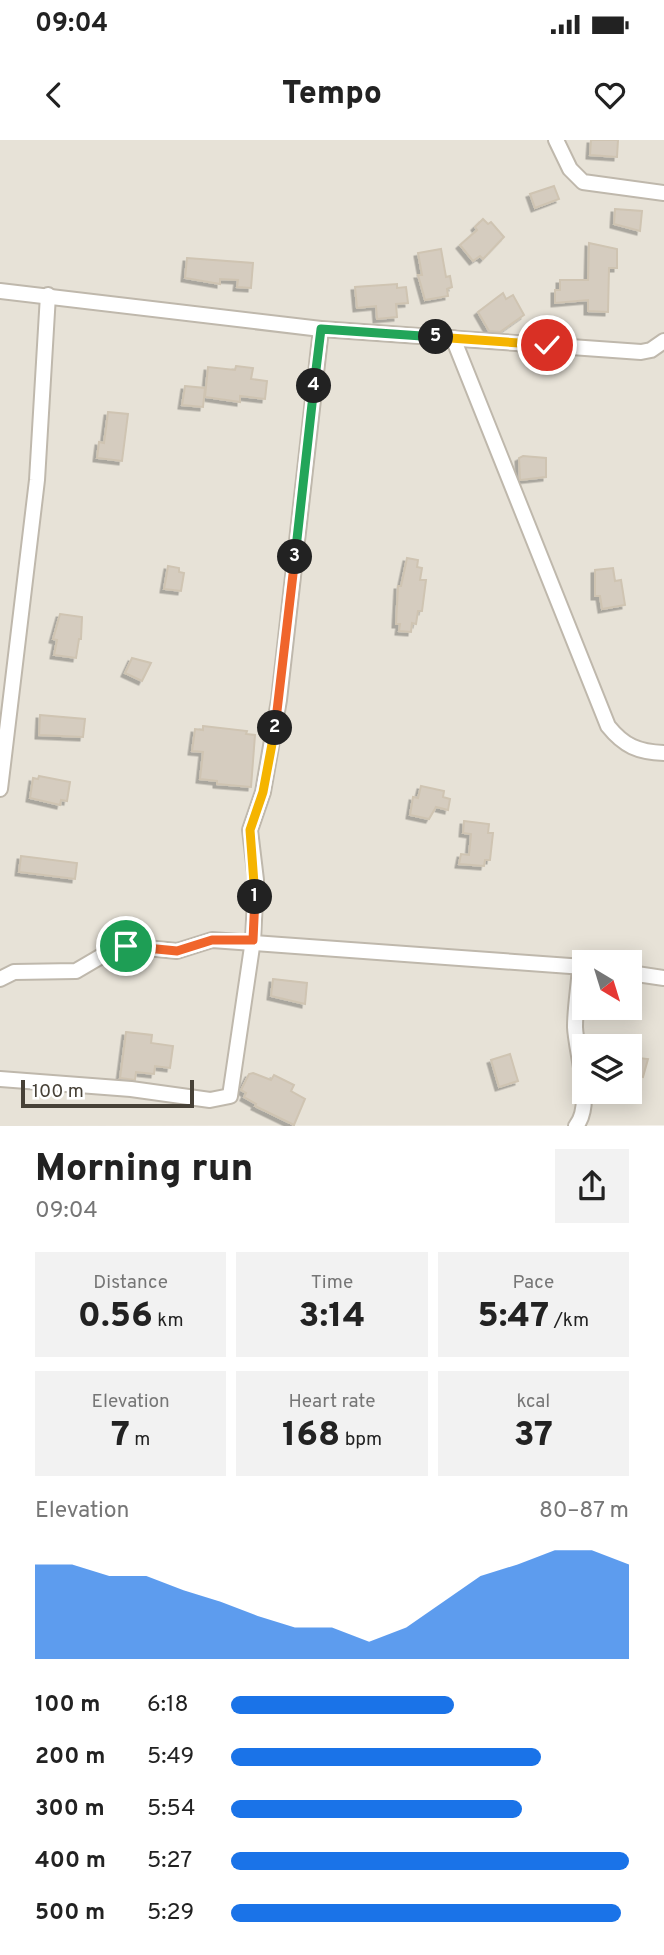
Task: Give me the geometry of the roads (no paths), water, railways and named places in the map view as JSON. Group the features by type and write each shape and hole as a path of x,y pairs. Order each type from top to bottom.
{"street":[{"path":"556,140 570,169 583,182 664,193"},
{"path":"0,291 321,329 640,352 651,350 664,341"},
{"path":"0,789 37,480 48,295"},
{"path":"0,1079 131,1089 210,1100 226,1099 232,1089 253,940 256,880 250,830 265,783 279,701 321,329"},
{"path":"453,338 608,726 624,744 634,749 664,753"},
{"path":"0,979 14,972 76,971 105,954 126,946 177,951 212,940 253,940 572,965"},
{"path":"642,975 664,978"},
{"path":"576,1020 583,1079 582,1112 576,1125"}]}
